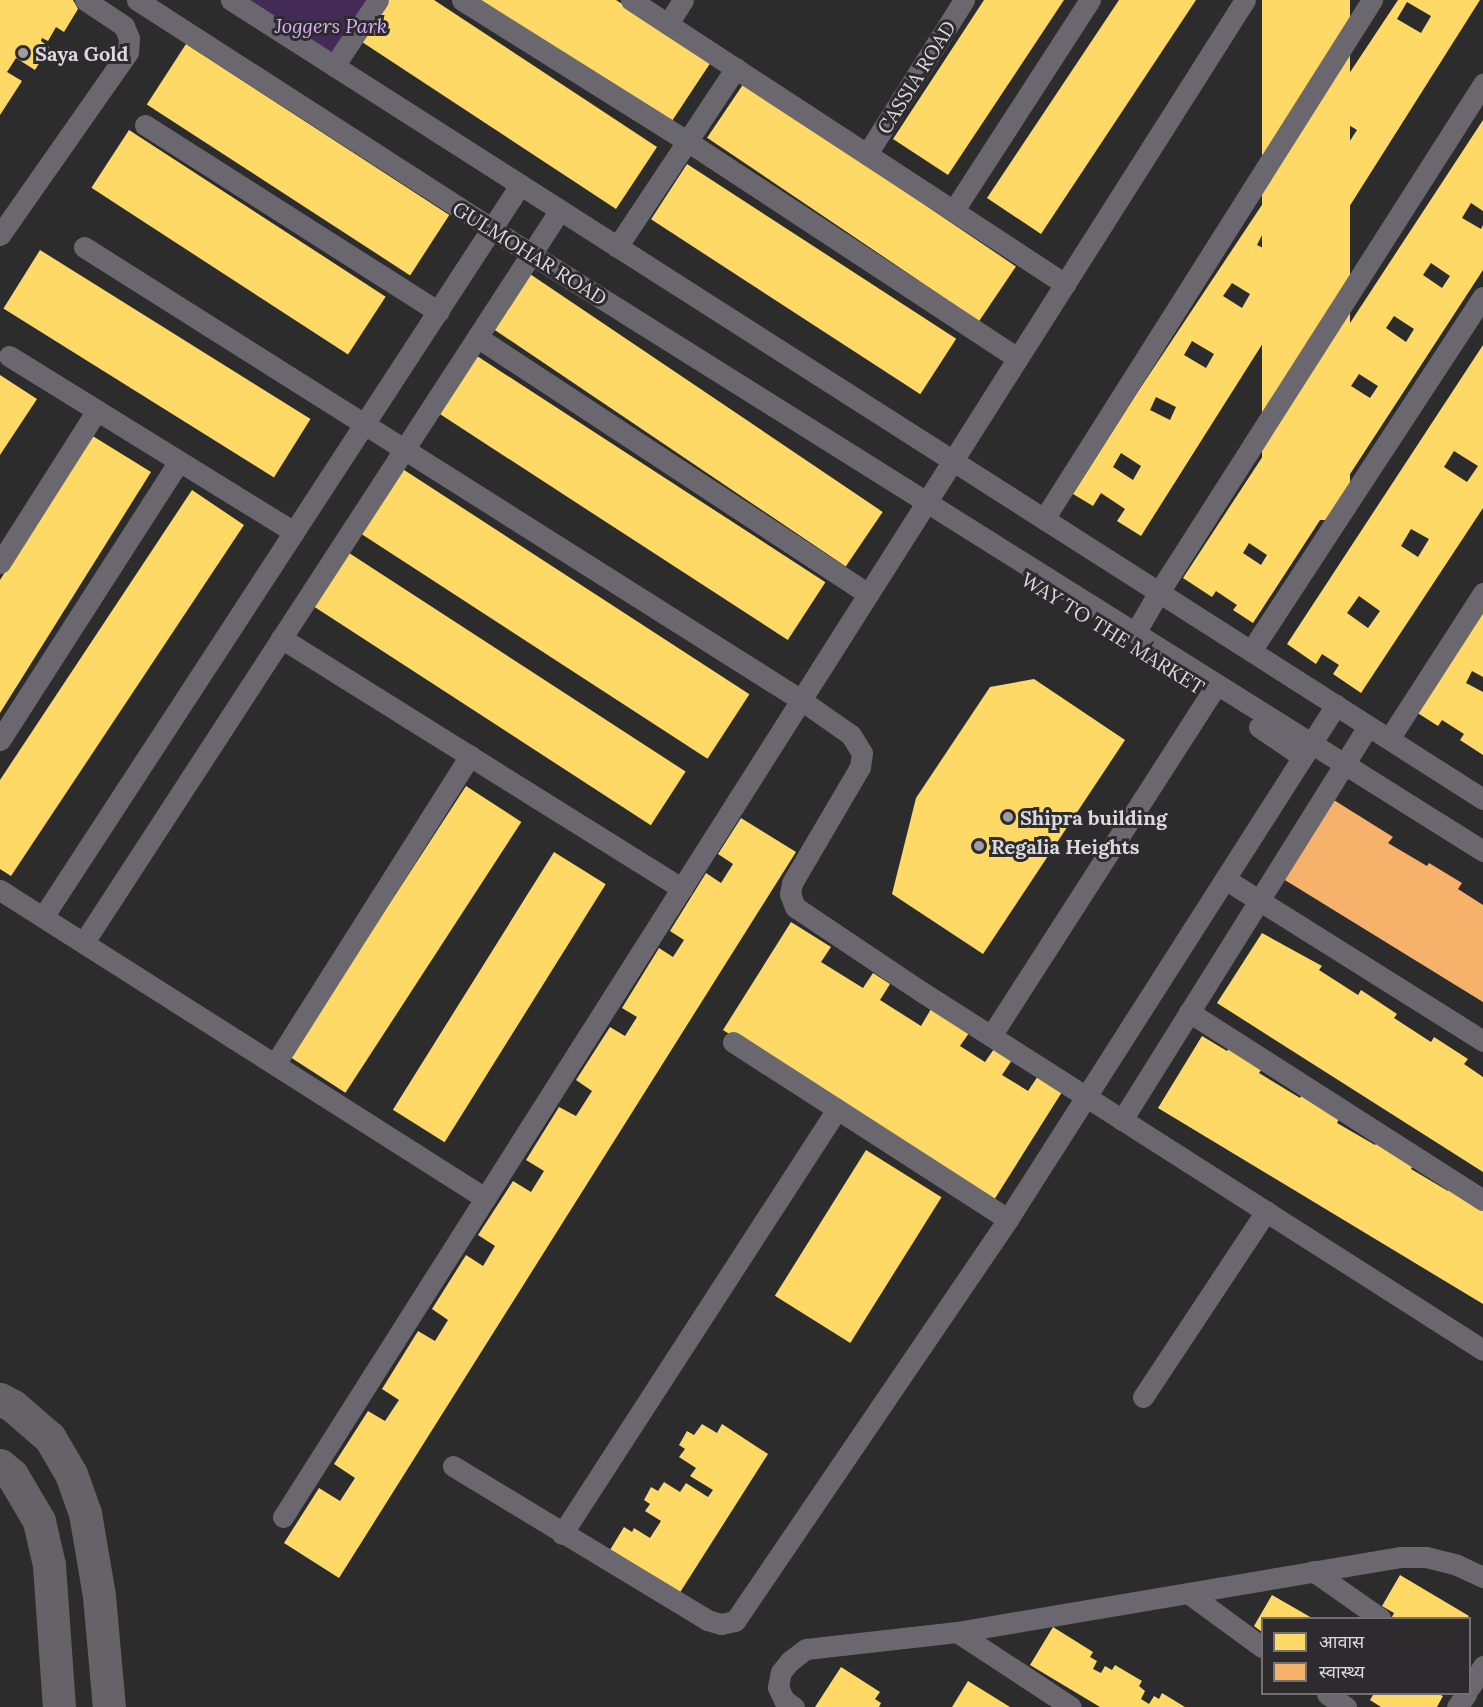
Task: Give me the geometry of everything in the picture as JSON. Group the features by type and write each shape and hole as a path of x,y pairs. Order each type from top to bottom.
{"highway":[{"path":"0,1399 12,1406 50,1438 71,1473 81,1503 99,1596 109,1707"},
{"path":"0,1465 12,1475 39,1521 49,1565 59,1707"}],"street":[{"path":"0,235 128,52 129,38 124,26 85,0"},
{"name":"GULMOHAR ROAD","path":"137,0 924,507"},
{"path":"231,0 1483,799"},
{"path":"334,66 378,0"},
{"path":"462,0 687,141 1017,358"},
{"path":"632,0 1065,284"},
{"path":"668,24 683,0"},
{"name":"CASSIA ROAD","path":"867,154 964,0"},
{"path":"954,210 1090,0"},
{"path":"283,1517 1245,0"},
{"path":"1044,519 1372,0"},
{"path":"617,247 736,68"},
{"path":"1136,633 1158,592 1483,84"},
{"path":"145,125 438,312"},
{"path":"43,917 520,185"},
{"path":"84,942 560,210"},
{"path":"84,247 801,700 851,735 862,753 861,767 792,884 790,894 795,906 990,1036 1483,1350"},
{"path":"1251,651 1483,297"},
{"path":"477,337 868,594"},
{"path":"9,356 294,532"},
{"path":"0,563 97,411"},
{"path":"0,740 179,461"},
{"path":"924,507 1136,633 1214,690 990,1036"},
{"name":"WAY TO THE MARKET","path":"924,507 1017,573 1160,662 1214,690 1307,750 1344,764 1483,851"},
{"path":"1389,740 1483,593"},
{"path":"281,638 682,889"},
{"path":"453,1466 707,1620 721,1624 735,1621 1008,1219 1336,705"},
{"path":"1122,1120 1368,726"},
{"path":"275,1064 470,756"},
{"path":"1225,879 1483,1041"},
{"path":"0,890 485,1198"},
{"path":"1189,1012 1483,1200"},
{"path":"733,1042 1008,1219"},
{"path":"562,1534 837,1109"},
{"path":"1143,1397 1266,1211"},
{"path":"794,1707 784,1700 778,1687 781,1672 790,1661 806,1649 957,1632 1400,1557 1426,1557 1458,1564 1483,1577"},
{"path":"1313,1571 1379,1617"},
{"path":"1188,1593 1261,1646"},
{"path":"957,1632 1071,1707"},
{"path":"1328,1695 1346,1707"}],"green space":[{"name":"Joggers Park","path":"245,0 378,0 338,60"}],"building: आवास":[{"name":"Saya Gold","path":"0,0 73,0 78,9 64,32 56,27 48,41 42,38 41,41 49,47 35,70 16,58 7,72 22,81 0,115"},
{"path":"386,0 434,0 657,147 616,209 359,40"},
{"path":"475,0 616,0 711,62 668,127"},
{"path":"984,0 1064,0 948,175 893,139"},
{"path":"1119,0 1196,0 1041,234 987,198"},
{"path":"1262,0 1350,0 1350,520 1262,520"},
{"path":"1398,0 1480,0 1141,536 1117,521 1125,509 1101,493 1093,506 1073,494 1139,390","holes":["1407,2 1431,16 1421,33 1397,19","1334,116 1357,130 1346,147 1323,133","1299,170 1320,186 1309,201 1288,185","1264,231 1284,240 1278,255 1257,245","1232,283 1250,294 1242,308 1223,296","1192,341 1214,354 1206,368 1184,355","1156,397 1176,407 1170,420 1150,410","1121,453 1141,466 1133,480 1113,467"]},
{"path":"186,44 449,215 410,275 147,104"},
{"path":"744,83 1016,266 979,321 707,138"},
{"path":"1483,120 1483,211 1471,203 1462,218 1481,229 1483,225 1483,270 1253,623 1233,610 1237,605 1216,591 1212,597 1183,578","holes":["1431,263 1450,276 1442,288 1423,275","1394,316 1414,329 1406,342 1386,328","1359,374 1378,386 1370,398 1351,386","1321,429 1340,440 1334,451 1315,439","1283,486 1304,500 1297,511 1276,498","1249,543 1267,555 1261,565 1243,553"]},
{"path":"129,130 386,297 348,355 91,188"},
{"path":"687,164 956,339 920,394 651,219"},
{"path":"40,250 311,419 274,478 3,309"},
{"path":"527,272 883,512 846,567 490,327"},
{"path":"1483,345 1483,508 1361,693 1333,674 1339,665 1322,654 1316,664 1287,644","holes":["1454,451 1478,466 1467,482 1444,467","1411,529 1429,539 1418,557 1401,546","1359,596 1380,611 1368,628 1347,613"]},
{"path":"474,354 825,582 788,640 436,412"},
{"path":"0,375 37,399 0,455"},
{"path":"91,435 151,472 0,713 0,580"},
{"path":"398,466 749,694 707,759 356,531"},
{"path":"192,490 244,525 11,876 0,869 0,780"},
{"path":"346,551 686,772 651,825 311,605"},
{"path":"1483,608 1483,677 1472,671 1466,683 1483,692 1483,755 1460,740 1464,734 1442,720 1438,726 1416,712"},
{"name":"Regalia Heights","path":"1034,679 1125,740 983,954 892,894 916,798 990,687"},
{"path":"466,786 521,822 345,1093 290,1057"},
{"path":"741,818 796,852 339,1578 284,1543 319,1488 340,1501 355,1478 334,1464 368,1411 385,1421 399,1400 382,1389 418,1331 435,1341 448,1320 432,1309 466,1255 483,1266 495,1246 478,1235 513,1181 531,1192 544,1171 526,1160 559,1107 576,1116 592,1091 576,1080 610,1027 625,1036 637,1017 622,1008 659,948 673,957 684,940 670,931 706,873 721,883 733,864 718,854"},
{"path":"554,852 606,884 445,1142 393,1110"},
{"path":"791,922 831,947 821,962 863,988 873,973 890,984 880,1000 921,1026 931,1009 969,1033 960,1046 985,1062 994,1049 1012,1060 1002,1075 1028,1091 1038,1076 1062,1092 994,1200 723,1030"},
{"path":"1262,933 1322,966 1319,970 1358,995 1361,990 1397,1014 1394,1018 1431,1042 1434,1037 1468,1059 1464,1064 1483,1077 1483,1172 1217,1003"},
{"path":"1202,1036 1227,1051 1231,1046 1264,1066 1259,1073 1300,1098 1303,1092 1341,1115 1337,1123 1375,1145 1378,1141 1414,1163 1411,1169 1448,1191 1450,1188 1483,1208 1483,1304 1158,1108"},
{"path":"866,1150 941,1197 850,1343 775,1296"},
{"path":"702,1424 717,1433 722,1424 768,1454 679,1594 610,1550 624,1527 632,1532 634,1528 650,1538 661,1521 645,1511 650,1504 644,1500 651,1487 658,1491 664,1482 680,1492 686,1483 708,1497 713,1490 690,1476 696,1468 679,1457 685,1449 679,1445 687,1431 694,1435"},
{"path":"1400,1575 1469,1616 1392,1617 1394,1613 1382,1606"},
{"path":"1272,1595 1310,1617 1261,1617 1261,1631 1254,1626"},
{"path":"1053,1627 1093,1652 1090,1657 1097,1661 1093,1669 1101,1673 1105,1666 1112,1670 1115,1665 1142,1681 1139,1686 1145,1691 1141,1699 1149,1704 1154,1696 1159,1699 1162,1693 1185,1707 1100,1707 1030,1665"},
{"path":"841,1667 880,1692 875,1699 881,1703 879,1707 815,1707"},
{"path":"968,1681 1010,1707 952,1707"},
{"path":"1373,1695 1443,1696 1437,1707 1381,1707 1370,1700"}],"building: स्वास्थ्य":[{"path":"1329,797 1393,837 1388,843 1427,866 1429,863 1462,883 1458,889 1483,905 1483,1002 1280,877"}],"place":[{"name":"Saya Gold","path":"23,53"},
{"name":"Shipra building","path":"1008,817"},
{"name":"Regalia Heights","path":"979,846"}]}
